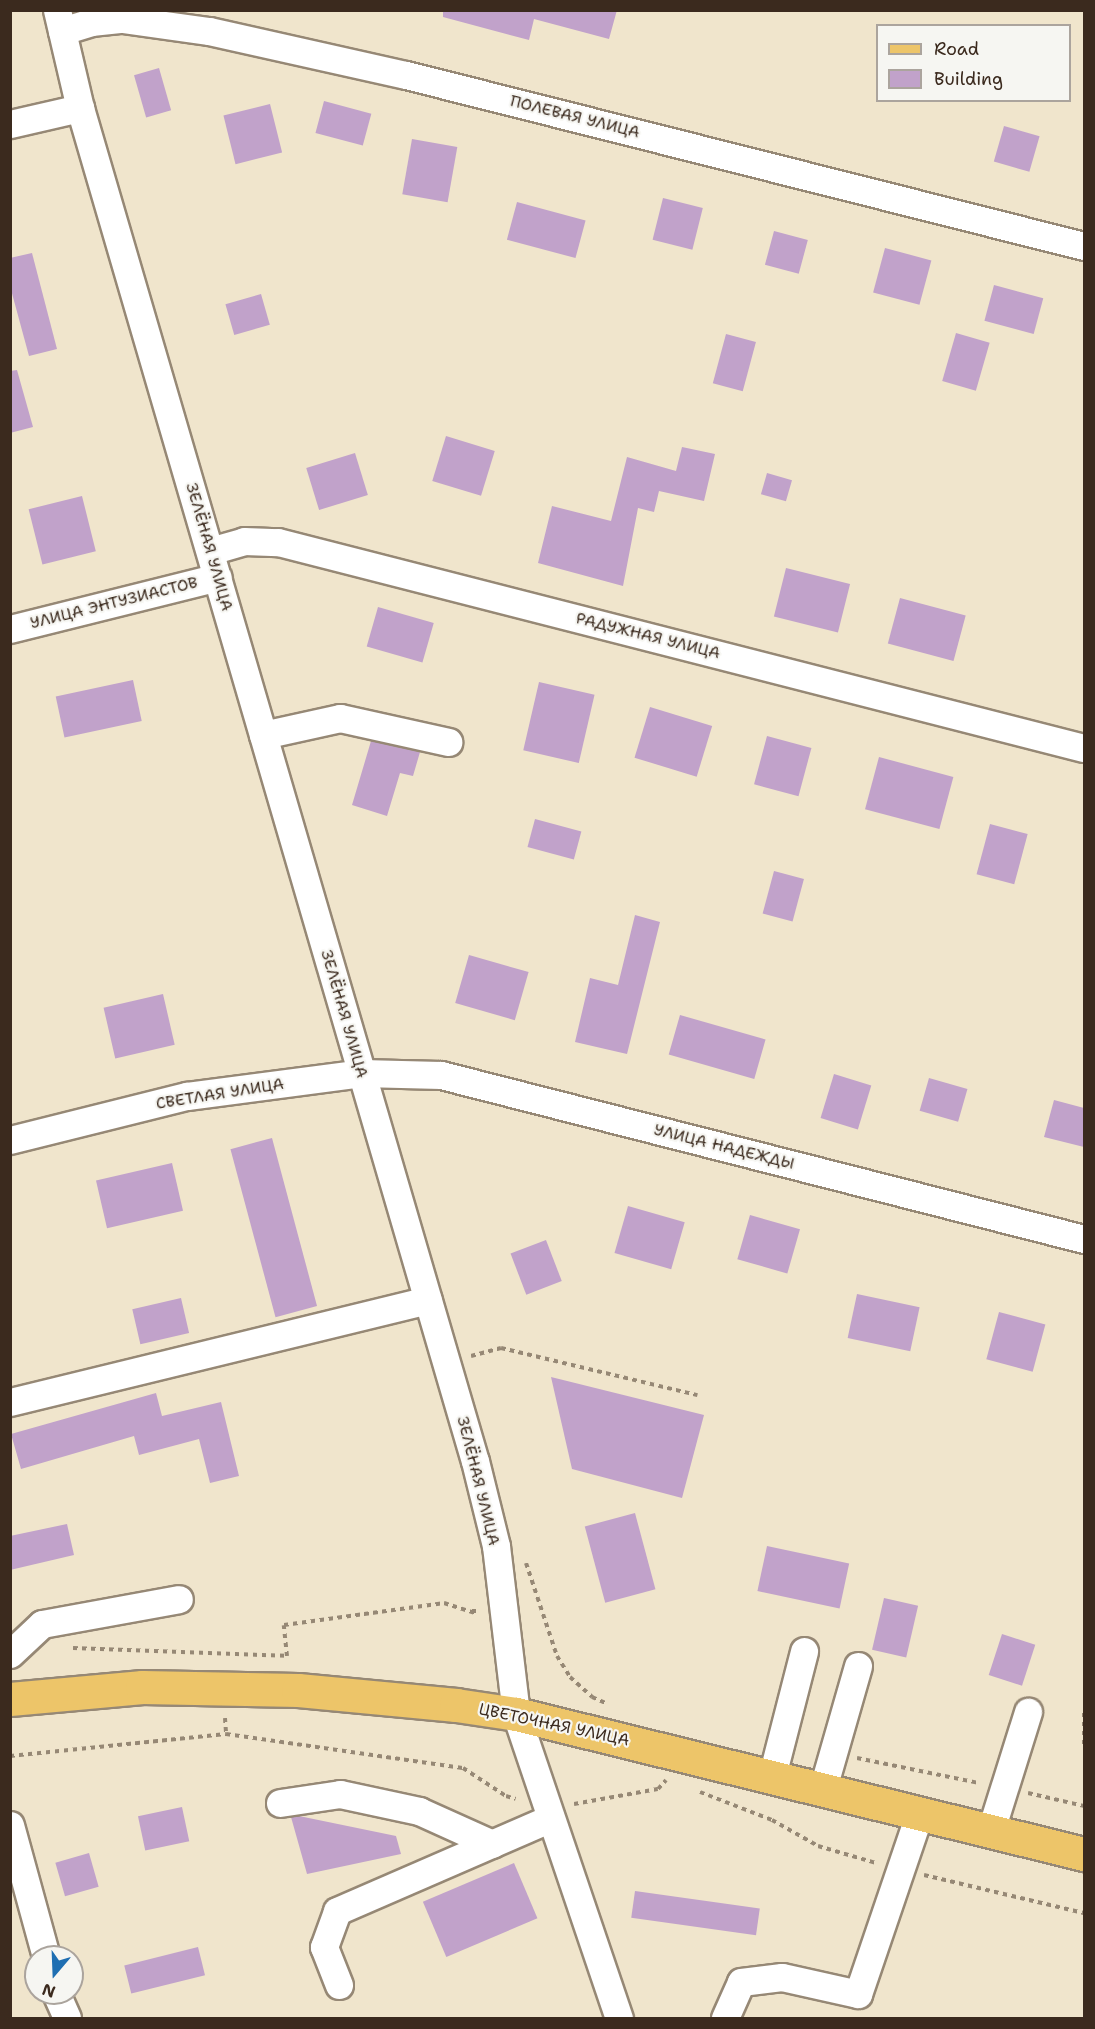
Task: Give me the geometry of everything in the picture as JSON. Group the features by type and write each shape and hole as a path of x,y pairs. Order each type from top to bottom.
{"main road":[{"name":"ЦВЕТОЧНАЯ УЛИЦА","path":"10,1699 142,1687 298,1690 516,1714 824,1788 1084,1854"}],"street":[{"name":"ПОЛЕВАЯ УЛИЦА","path":"59,21 91,22 122,19 208,31 406,75 1084,246"},
{"name":"ЗЕЛЁНАЯ УЛИЦА","path":"59,21 80,108 446,1362 496,1546 516,1714 549,1819 619,2019"},
{"path":"10,124 80,108"},
{"name":"РАДУЖНАЯ УЛИЦА","path":"210,551 244,541 278,542 1084,748"},
{"name":"УЛИЦА ЭНТУЗИАСТОВ","path":"10,629 218,577"},
{"path":"264,735 340,718 447,742"},
{"name":"СВЕТЛАЯ УЛИЦА","path":"10,1140 187,1096 361,1074"},
{"name":"УЛИЦА НАДЕЖДЫ","path":"361,1074 441,1075 1084,1239"},
{"path":"10,1402 428,1300"},
{"path":"10,1654 42,1624 179,1599"},
{"path":"772,1776 804,1651"},
{"path":"824,1788 858,1666"},
{"path":"991,1830 1028,1712"},
{"path":"280,1803 340,1794 419,1811 492,1844"},
{"path":"725,2019 741,1982 782,1977 858,1994 920,1812"},
{"path":"339,1985 324,1947 337,1911 549,1819"},
{"path":"10,1825 43,1945"},
{"path":"61,2005 67,2019"}],"path":[{"path":"446,1362 501,1348 697,1395"},
{"path":"496,1546 521,1545 557,1656 570,1677 592,1697 614,1707"},
{"path":"65,1649 287,1656 284,1625 444,1603 474,1613 475,1602"},
{"path":"1084,1713 1084,1744"},
{"path":"833,1753 1084,1806"}],"building":[{"path":"443,10 617,10 609,39 534,19 529,40 443,17"},
{"path":"159,68 171,110 146,117 134,75"},
{"path":"324,101 371,114 363,146 315,133"},
{"path":"270,104 282,153 236,164 223,116"},
{"path":"1004,126 1040,136 1029,172 994,162"},
{"path":"412,139 457,147 448,202 402,194"},
{"path":"663,198 703,208 692,250 653,240"},
{"path":"517,202 586,220 575,258 507,240"},
{"path":"774,231 808,240 799,274 765,265"},
{"path":"885,248 931,260 919,305 873,292"},
{"path":"32,253 57,349 29,356 10,286 10,258"},
{"path":"994,285 1043,298 1034,334 984,321"},
{"path":"261,294 270,325 234,335 225,304"},
{"path":"956,333 990,343 976,391 942,381"},
{"path":"726,334 756,342 743,391 713,383"},
{"path":"17,370 33,427 10,433 10,371"},
{"path":"446,436 495,451 481,496 432,481"},
{"path":"682,447 715,454 704,501 659,491 654,512 638,508 623,586 538,563 552,506 611,521 627,457 676,471"},
{"path":"355,453 368,495 319,510 306,468"},
{"path":"767,473 792,480 786,501 761,494"},
{"path":"82,496 96,551 42,565 29,509"},
{"path":"786,568 850,584 838,632 774,617"},
{"path":"900,598 966,616 954,661 888,643"},
{"path":"378,607 434,623 422,662 367,646"},
{"path":"133,680 142,721 64,738 56,696"},
{"path":"539,682 595,695 579,763 523,750"},
{"path":"650,707 712,726 697,777 635,758"},
{"path":"767,736 811,748 798,796 754,784"},
{"path":"371,741 420,752 413,776 400,773 387,816 352,805"},
{"path":"879,757 953,777 939,829 865,809"},
{"path":"535,819 581,831 574,859 527,847"},
{"path":"990,824 1028,834 1014,884 977,874"},
{"path":"774,871 804,879 793,922 763,914"},
{"path":"635,915 660,922 627,1054 575,1042 590,978 618,985"},
{"path":"469,955 529,972 515,1020 455,1003"},
{"path":"163,994 175,1045 115,1058 104,1008"},
{"path":"680,1015 766,1040 754,1079 669,1054"},
{"path":"834,1074 871,1085 858,1129 821,1118"},
{"path":"929,1078 967,1089 958,1122 920,1111"},
{"path":"1054,1100 1084,1108 1084,1147 1044,1137"},
{"path":"272,1138 317,1306 275,1317 230,1149"},
{"path":"172,1163 183,1211 107,1228 96,1181"},
{"path":"628,1206 685,1222 671,1269 614,1253"},
{"path":"750,1215 800,1229 787,1274 737,1259"},
{"path":"546,1240 562,1281 526,1295 511,1254"},
{"path":"857,1294 920,1307 910,1351 848,1338"},
{"path":"181,1298 189,1333 140,1344 132,1309"},
{"path":"999,1312 1045,1324 1033,1372 986,1359"},
{"path":"551,1377 704,1415 682,1498 572,1469"},
{"path":"156,1393 162,1416 221,1402 239,1476 210,1483 199,1439 139,1455 134,1436 21,1469 11,1434"},
{"path":"635,1513 655,1589 605,1603 585,1526"},
{"path":"67,1524 74,1555 10,1570 10,1536"},
{"path":"767,1546 849,1563 840,1608 757,1591"},
{"path":"884,1598 918,1606 906,1658 872,1650"},
{"path":"1002,1634 1035,1645 1022,1686 989,1675"},
{"path":"182,1807 189,1841 145,1851 138,1816"},
{"path":"299,1816 396,1836 401,1854 307,1874 291,1817"},
{"path":"89,1853 99,1887 65,1896 55,1863"},
{"path":"514,1863 537,1918 446,1957 423,1902"},
{"path":"635,1891 760,1909 756,1935 631,1918"},
{"path":"198,1947 205,1975 131,1994 124,1965"}]}
